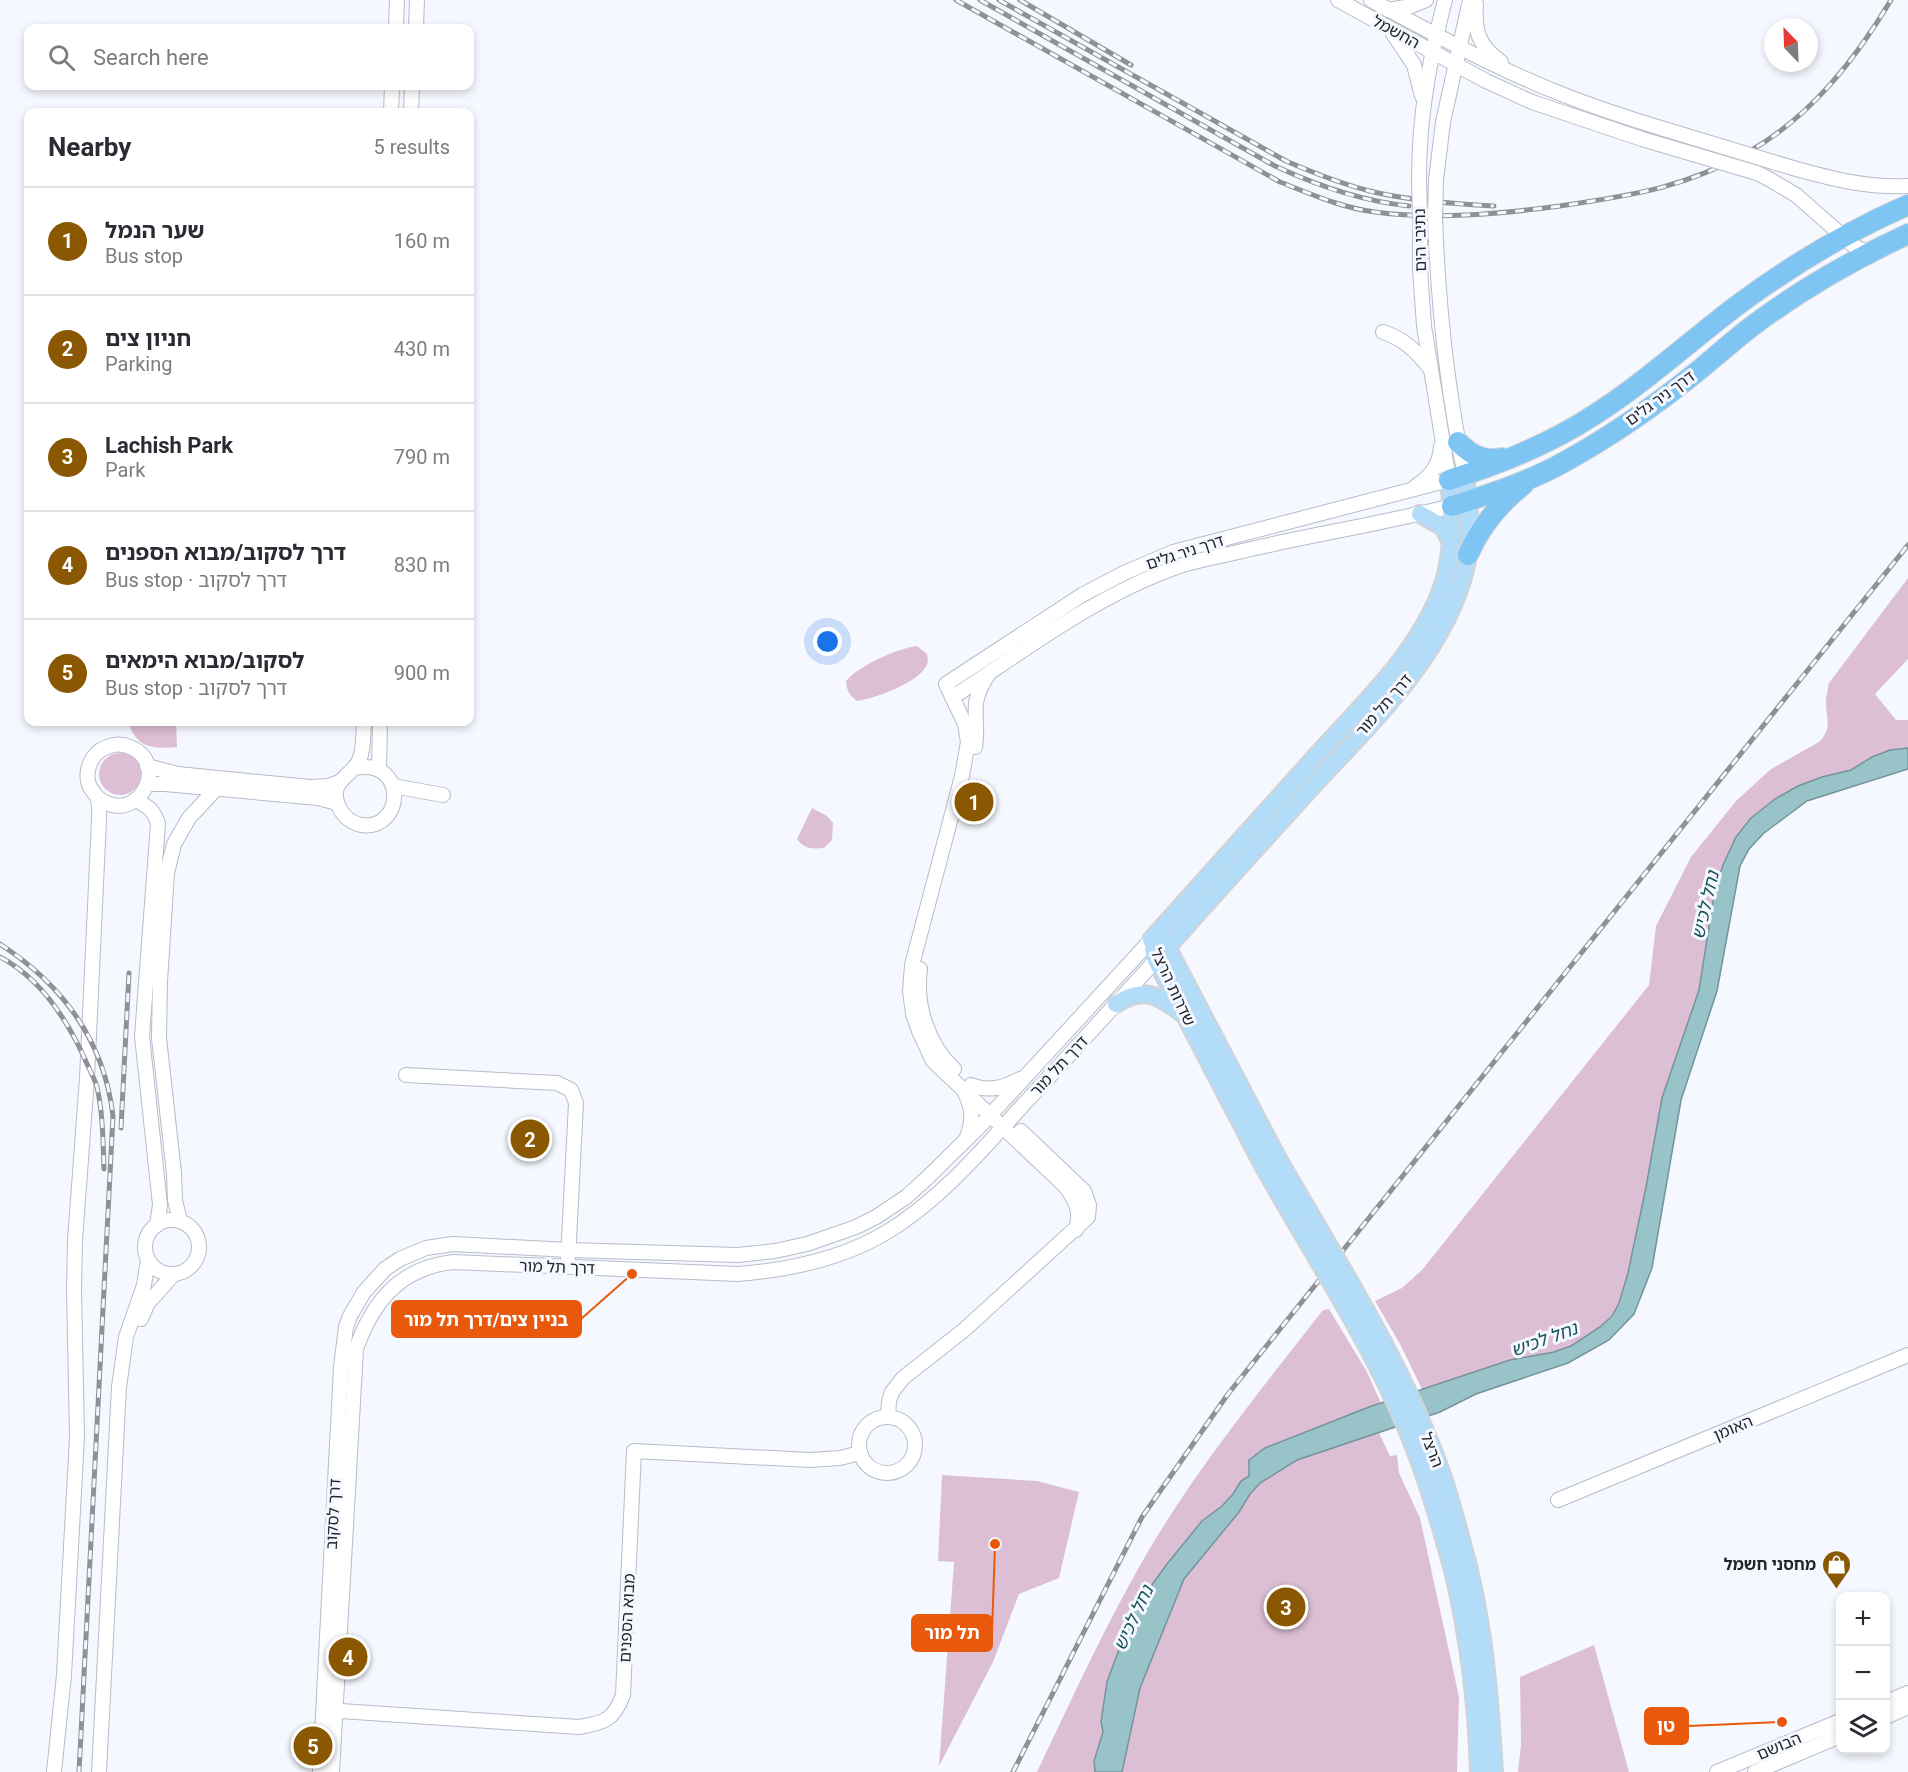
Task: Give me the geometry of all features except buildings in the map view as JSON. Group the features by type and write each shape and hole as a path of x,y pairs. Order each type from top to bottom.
{"highway":[{"path":"1457,478 1537,447 1595,414 1669,360 1737,305 1782,274 1842,236 1908,205"},
{"name":"דרך ניר גלים","path":"1460,503 1535,476 1566,461 1628,422 1697,372 1759,321 1837,269 1908,234"},
{"path":"1450,439 1475,456 1489,460 1514,456"},
{"path":"1468,555 1480,532 1494,513 1535,476"}],"main road":[{"name":"דרך תל מור","path":"1156,960 1382,710 1421,662 1448,617 1468,555 1457,478"},
{"name":"דרך תל מור","path":"1151,940 1418,639 1432,611 1448,569 1451,542 1460,503"},
{"path":"1420,514 1443,527 1451,542"},
{"name":"שדרות הרצל","path":"1151,940 1167,947 1271,1163"},
{"name":"שדרות הרצל","path":"1151,940 1156,960 1184,1015 1271,1163"},
{"path":"1116,1004 1142,993 1160,999 1184,1015"},
{"name":"הרצל","path":"1271,1163 1395,1402 1461,1572 1479,1610 1494,1772"},
{"name":"הרצל","path":"1461,1572 1472,1674 1479,1772"}],"street":[{"path":"396,24 397,0"},
{"path":"416,24 417,0"},
{"name":"החשמל","path":"1338,0 1454,64 1532,102 1642,139 1757,173 1796,195 1854,246 1869,253"},
{"name":"החשמל","path":"1371,0 1516,75"},
{"path":"1388,10 1411,6 1426,0"},
{"name":"נתיבי הים","path":"1445,0 1423,102 1419,180 1422,294 1431,369 1450,439 1457,478"},
{"name":"נתיבי הים","path":"1450,439 1435,217 1436,180 1443,122 1470,0"},
{"path":"1476,0 1475,22 1482,42 1488,52 1516,75 1564,95 1664,129 1838,181 1870,186 1908,186"},
{"path":"1389,28 1414,65 1423,102"},
{"path":"391,108 392,90"},
{"path":"411,108 412,90"},
{"path":"1383,332 1410,345 1431,369"},
{"path":"1409,490 1426,479 1434,470 1450,439"},
{"name":"דרך ניר גלים","path":"1457,478 1173,552 1134,568 1082,595 951,681 958,694 1093,605 1132,585 1179,566 1289,540 1420,514 1460,503"},
{"path":"966,1140 972,1119 968,1088 944,1060 932,1040 924,1016 919,977 972,762 976,740 976,697 988,675"},
{"path":"958,694 975,722"},
{"path":"888,1417 892,1392 903,1378 964,1330 1088,1217 1089,1205 1084,1191 1026,1142 968,1088 933,1061 925,1048 913,1014 910,991 912,965 962,776 968,741 958,694"},
{"path":"356,768 362,748 364,726"},
{"path":"380,726 380,770"},
{"path":"63,1772 81,1451 81,1240 108,815 118,806 135,800 145,790 147,784 147,766 141,755 128,746 117,744 102,749 92,759 88,774 89,784 97,797 106,803 118,806"},
{"path":"147,766 177,774 310,787 328,786 339,782"},
{"path":"372,767 380,770 389,778 393,786 394,802 391,810 386,817 371,825 356,824 347,819 337,803 339,782 349,771 356,768 372,767"},
{"path":"147,784 318,798 337,803"},
{"path":"393,786 443,795"},
{"path":"180,1221 175,1200 159,1038 167,873 174,844 189,818 216,789"},
{"path":"54,1772 64,1675 77,1437 74,1289 91,1006 99,820 97,797"},
{"path":"135,800 156,814 158,824 142,1036 160,1205 157,1224"},
{"name":"דרך תל מור","path":"385,1269 414,1252 453,1244 738,1255 775,1251 807,1244 856,1227 883,1213 926,1179 966,1140 1151,940"},
{"name":"דרך תל מור","path":"397,1283 430,1266 453,1263 738,1274 811,1262 863,1244 893,1228 938,1193 985,1147 1156,960"},
{"path":"406,1075 557,1083 571,1090 576,1102 568,1267"},
{"path":"968,1088 996,1089 1025,1077"},
{"path":"1026,1142 1028,1100"},
{"path":"985,1147 1026,1142"},
{"path":"99,1772 113,1491 123,1362 126,1337 144,1285 148,1260 145,1241 157,1224 168,1220 180,1221 196,1234 199,1251 190,1266 174,1274 148,1303 123,1362"},
{"path":"148,1260 159,1270 174,1274"},
{"name":"דרך לסקוב","path":"332,1772 329,1710 341,1366 346,1327 350,1316 364,1292 385,1269"},
{"name":"דרך לסקוב","path":"320,1772 329,1710 356,1349 372,1314 397,1283"},
{"name":"האומן","path":"1558,1500 1908,1355"},
{"path":"888,1417 897,1419 911,1430 915,1447 910,1462 899,1470 884,1473 869,1467 860,1454 858,1444 864,1428 871,1422 888,1417"},
{"name":"מבוא הספנים","path":"329,1710 579,1727 598,1724 615,1714 623,1695 634,1451 810,1460 860,1454"},
{"path":"1890,1700 1908,1693"},
{"path":"1890,1715 1908,1707"},
{"name":"הבושם","path":"1717,1772 1836,1722"},
{"name":"הבושם","path":"1755,1772 1836,1738"}],"shaded area":[{"path":"1908,578 1908,659 1875,694 1896,720 1908,720 1908,748 1890,750 1872,757 1851,770 1822,777 1736,837 1723,865 1715,889 1699,990 1662,1098 1628,1273 1619,1303 1612,1315 1600,1327 1571,1346 1554,1352 1510,1360 1422,1389 1375,1301 1402,1288 1422,1270 1649,985 1656,926 1691,857 1736,801 1771,769 1819,742 1824,736 1828,726 1826,699 1829,683"},
{"path":"917,646 927,654 928,661 920,674 884,694 864,700 857,701 850,695 846,681 859,669 889,654"},
{"path":"130,726 176,726 177,747 160,748 146,745"},
{"path":"120,753 135,759 141,774 135,789 120,795 105,789 99,774 105,759"},
{"path":"812,808 827,816 833,823 832,840 824,848 809,848 797,839"},
{"path":"1329,1309 1367,1372 1381,1403 1367,1408 1390,1456 1397,1455 1399,1473 1420,1518 1459,1697 1457,1772 1037,1772 1103,1635 1139,1567 1179,1502 1249,1405 1323,1310"},
{"path":"942,1475 1037,1481 1079,1492 1059,1578 1019,1594 993,1662 939,1766 954,1562 938,1561"},
{"path":"1594,1645 1629,1772 1518,1772 1521,1744 1520,1677"}],"water":[{"name":"נחל לכיש","path":"1908,748 1908,769 1807,801 1764,833 1749,849 1740,866 1717,991 1681,1100 1652,1268 1634,1314 1609,1340 1568,1363 1476,1394 1440,1412 1297,1460 1260,1483 1184,1579 1140,1688 1122,1772 1095,1772 1094,1761 1103,1732 1101,1722 1107,1682 1130,1620 1138,1604 1167,1564 1202,1521 1222,1506 1241,1481 1249,1476 1249,1460 1265,1448 1369,1407 1510,1360 1554,1352 1571,1346 1612,1316 1619,1303 1628,1273 1662,1098 1699,990 1715,889 1736,837 1751,818 1775,799 1798,786 1851,770 1872,757 1890,750"}],"railway":[{"path":"956,0 1280,182 1327,200 1363,210 1421,216 1514,211 1635,194 1681,182 1726,164 1772,137 1812,104 1847,65 1891,0"},
{"path":"980,0 1275,166 1340,192 1409,206"},
{"path":"999,0 1297,166 1378,193 1436,202 1494,206"},
{"path":"1020,0 1131,65"},
{"path":"1013,1772 1142,1517 1228,1394 1908,545"},
{"path":"0,944 43,977 77,1017 100,1063 108,1088 113,1116 79,1772"},
{"path":"0,957 27,976 50,1000 77,1042 97,1087 102,1117 104,1169"},
{"path":"121,1128 129,973"}],"place":[{"name":"שער הנמל","path":"974,802"},
{"name":"חניון צים","path":"530,1139"},
{"name":"בניין צים/דרך תל מור","path":"632,1274"},
{"name":"תל מור","path":"995,1544"},
{"name":"מחסני חשמל","path":"1837,1590"},
{"name":"Lachish Park","path":"1286,1607"},
{"name":"דרך לסקוב/מבוא הספנים","path":"348,1657"},
{"name":"טן","path":"1782,1722"},
{"name":"לסקוב/מבוא הימאים","path":"313,1746"}]}
